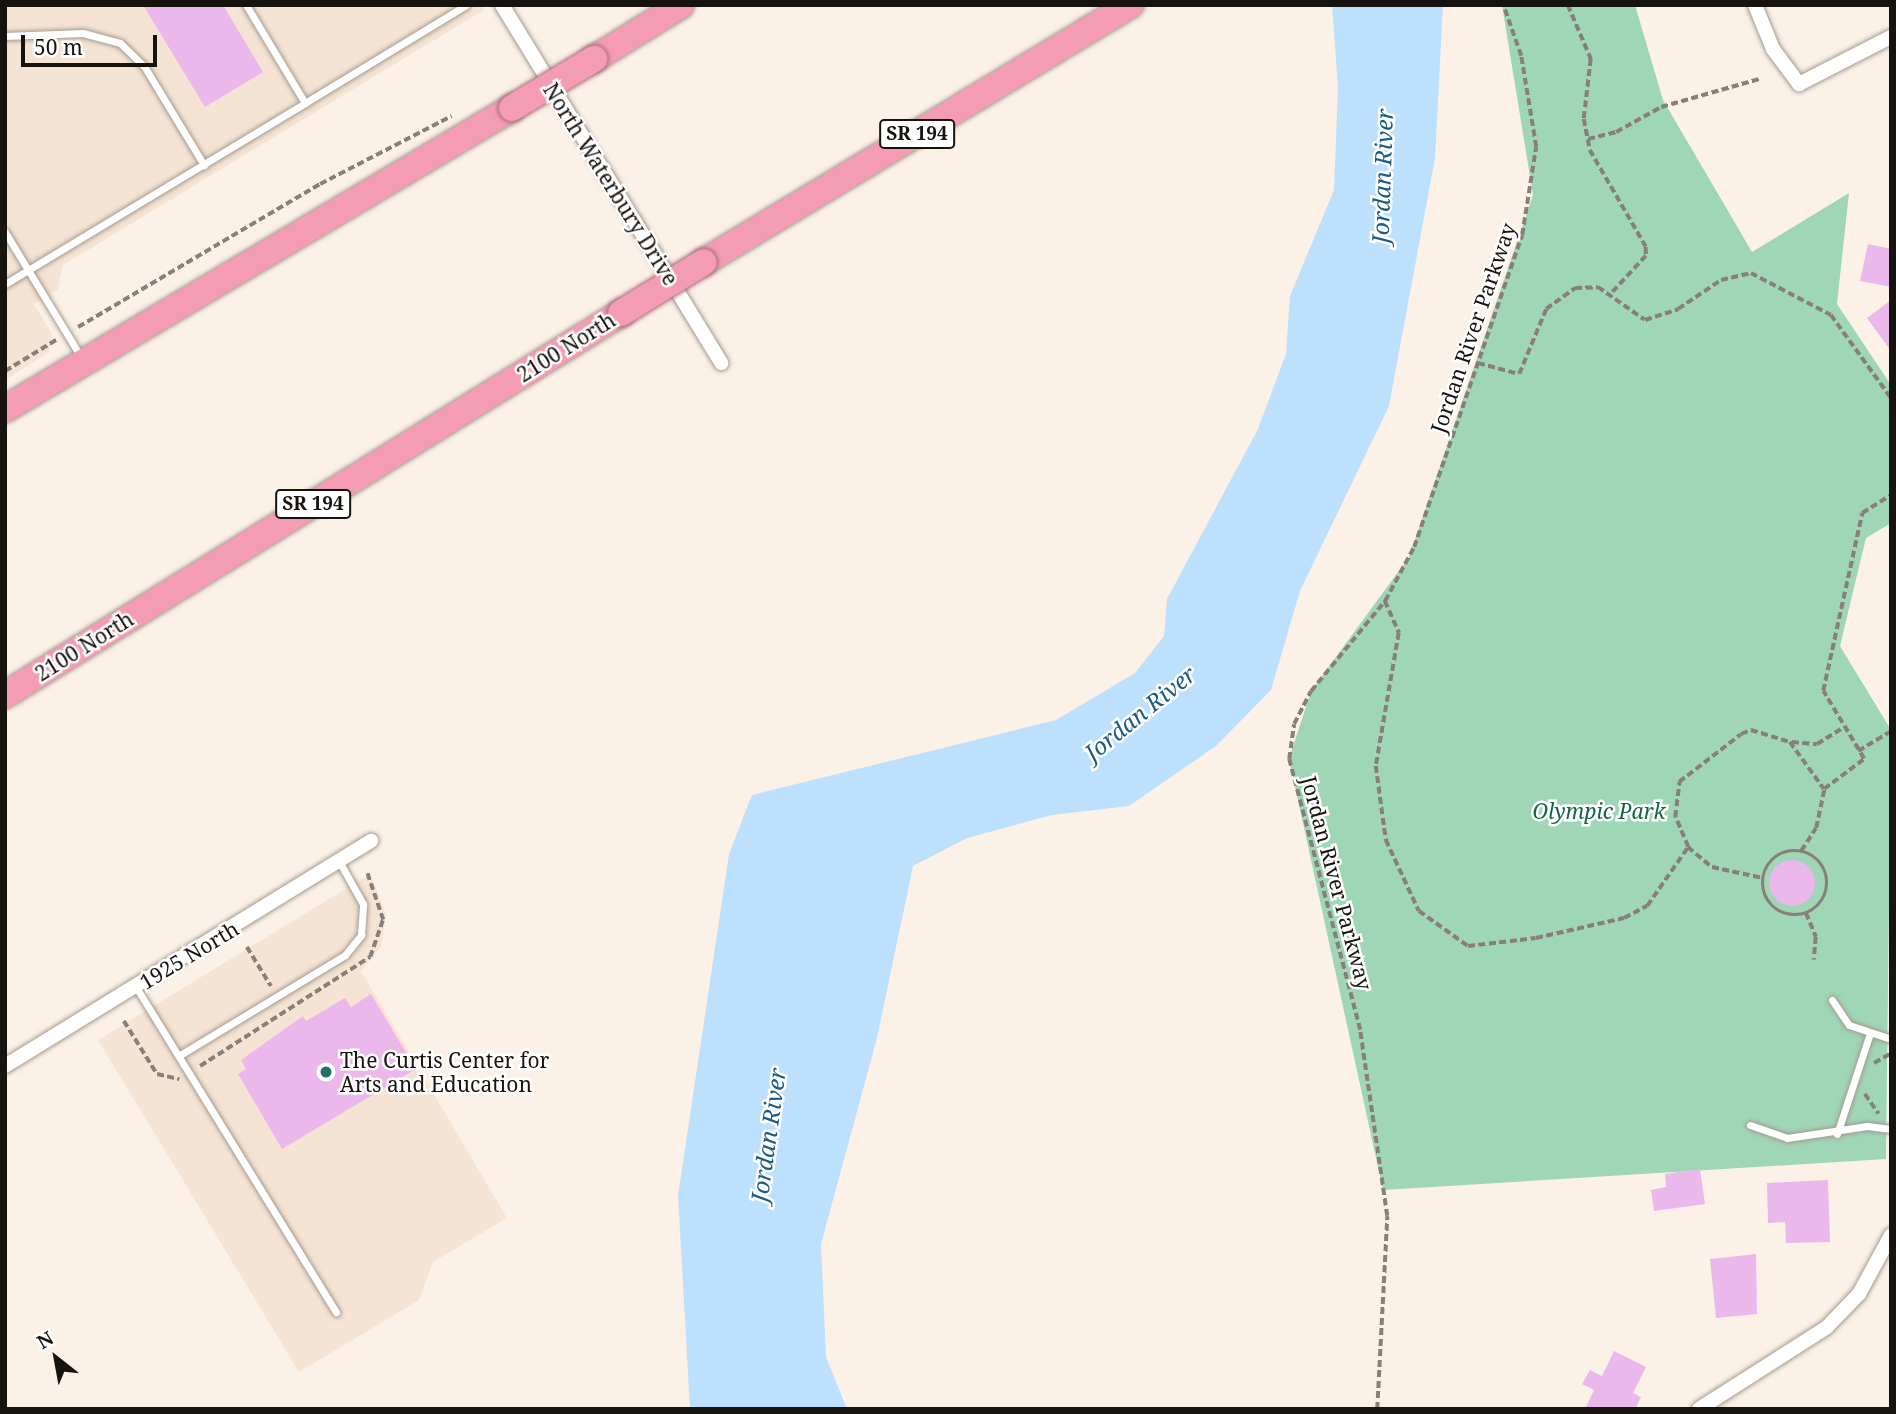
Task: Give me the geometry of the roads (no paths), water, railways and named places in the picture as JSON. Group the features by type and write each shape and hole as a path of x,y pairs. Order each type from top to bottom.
{"highway":[{"path":"5,409 681,5"},
{"name":"2100 North","path":"5,695 704,262 1130,5"}],"street":[{"name":"North Waterbury Drive","path":"502,5 721,363"},
{"path":"1755,5 1773,49 1799,84 1891,37"},
{"name":"1925 North","path":"5,1066 340,863 371,841"},
{"path":"1699,1409 1827,1327 1859,1294 1891,1235"}],"lane":[{"path":"246,5 305,103"},
{"path":"5,284 467,5"},
{"path":"5,36 83,33 121,43 144,66 204,165"},
{"path":"5,232 84,361"},
{"path":"180,1055 345,955 361,935 363,904 340,863"},
{"path":"135,987 180,1055 336,1312"},
{"path":"1832,1000 1849,1025 1868,1035 1891,1039"},
{"path":"1837,1134 1868,1035"},
{"path":"1751,1125 1787,1138 1837,1134 1867,1126 1891,1129"}],"water":[{"name":"Jordan River","path":"1332,5 1443,5 1435,158 1389,406 1300,591 1271,690 1216,746 1129,806 1052,815 967,838 913,866 877,1038 821,1244 826,1357 847,1409 690,1409 678,1196 729,854 752,795 1056,720 1135,673 1164,636 1167,599 1258,429 1286,354 1290,296 1334,190 1338,88"}],"place":[{"name":"The Curtis Center for Arts and Education","path":"326,1072"}],"park label":[{"name":"Olympic Park","path":"1599,811"}]}
